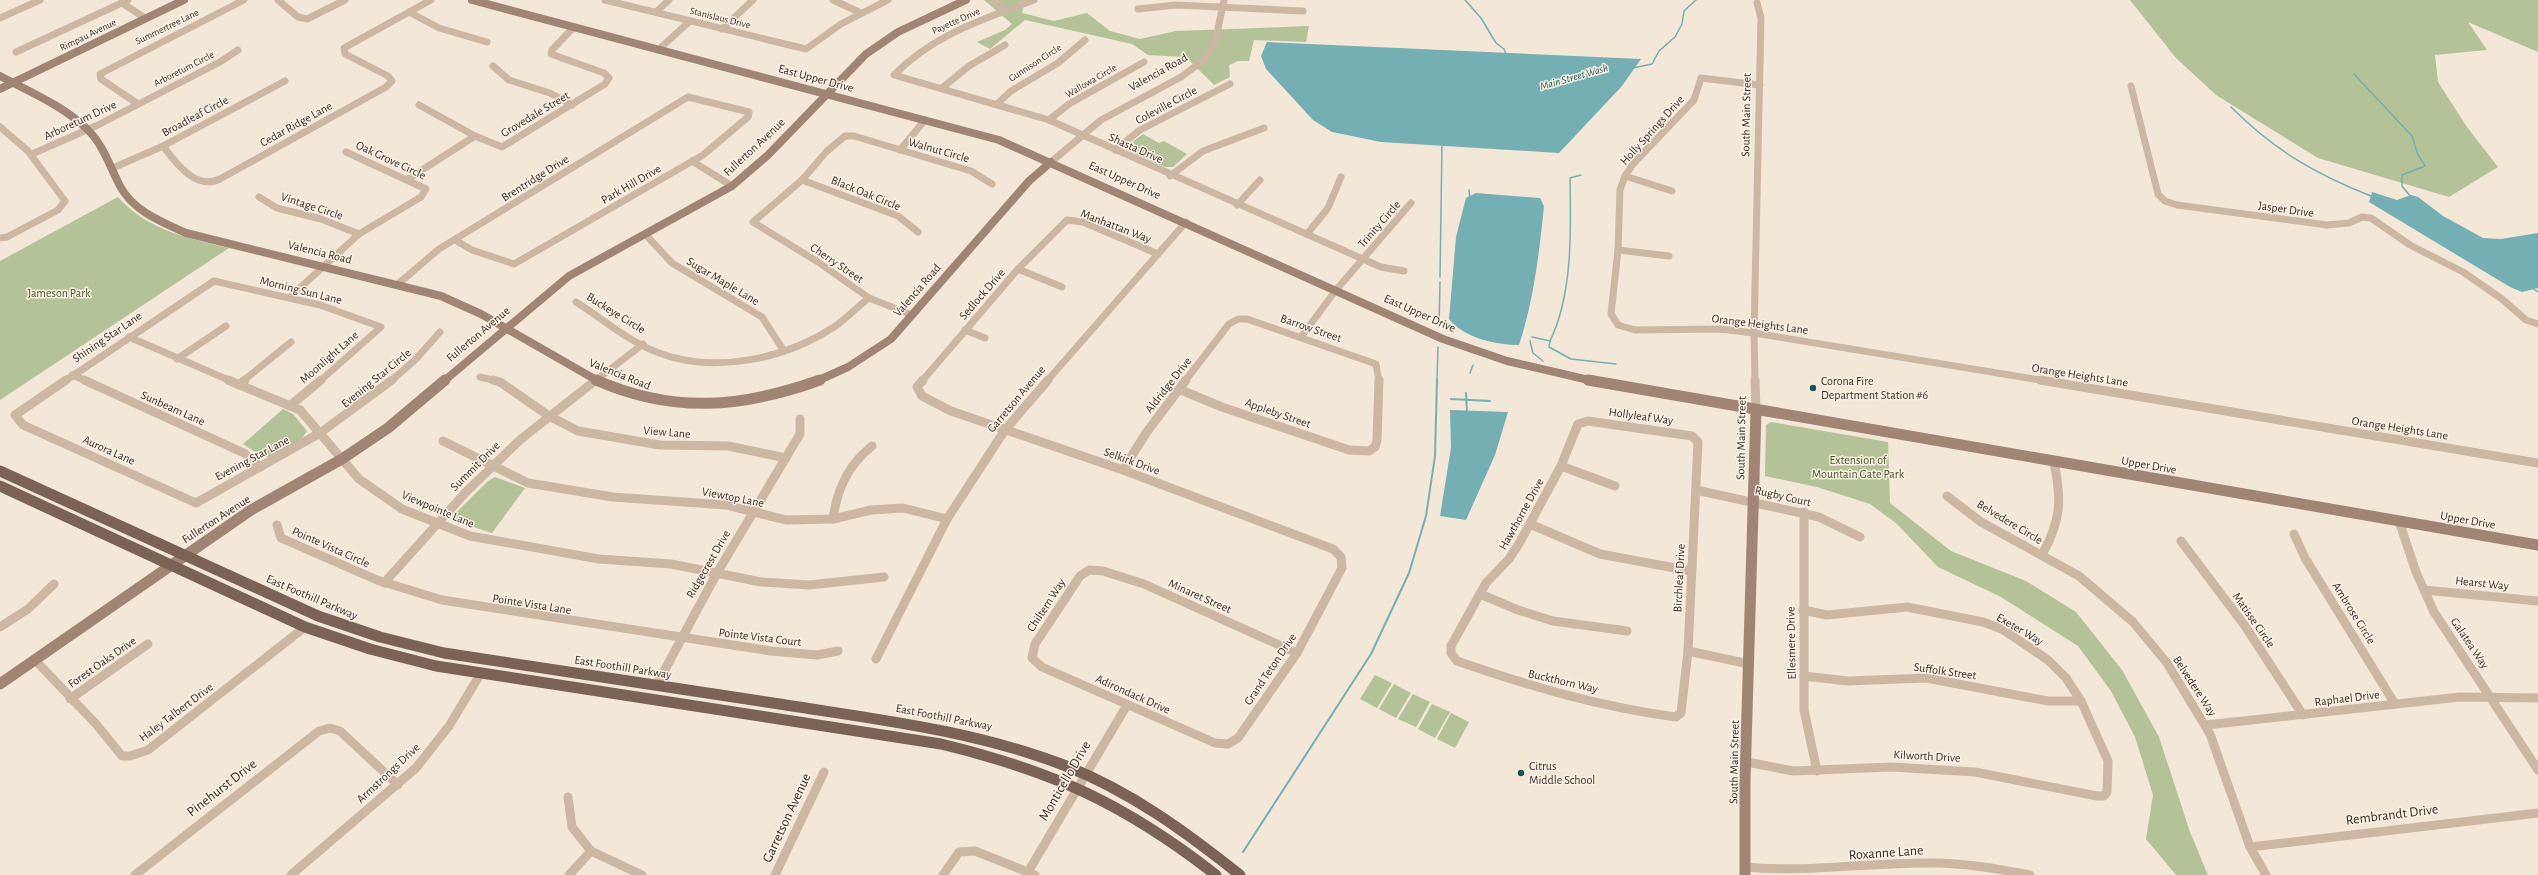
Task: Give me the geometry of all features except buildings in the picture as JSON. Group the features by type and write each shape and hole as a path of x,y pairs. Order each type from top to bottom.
{"main road":[{"name":"Rimpau Avenue","path":"0,89 184,0"},
{"name":"East Upper Drive","path":"472,0 492,7 999,140 1186,222 1443,339 1507,361 1580,379 1756,410"},
{"name":"Fullerton Avenue","path":"0,684 251,510 342,459 388,428 504,328 569,276 732,186 767,156 866,54 898,32 966,0"},
{"name":"Valencia Road","path":"0,76 56,106 88,130 99,143 113,168 121,188 137,206 154,219 186,233 398,284 465,305 596,381 643,400 692,405 732,404 776,395 822,380 864,358 891,339 1029,181 1051,162"},
{"name":"Upper Drive","path":"1756,410 2538,545"},
{"name":"South Main Street","path":"1745,871 1752,501 1756,410"},
{"name":"East Foothill Parkway","path":"0,471 318,616 382,639 444,653 946,730 1029,751 1086,773 1136,799 1174,823 1240,875"},
{"path":"0,486 305,627 356,646 395,657 481,673 941,744 986,754 1030,767 1078,786 1165,835 1216,875"}],"street":[{"path":"0,18 40,0"},
{"name":"Summertree Lane","path":"138,104 101,79 100,74 244,0"},
{"path":"278,0 298,17 306,19 345,0"},
{"path":"409,12 431,0"},
{"path":"492,7 498,0"},
{"name":"Stanislaus Drive","path":"605,0 806,50 841,24 861,13"},
{"path":"656,12 670,0"},
{"path":"722,29 753,0"},
{"path":"833,0 861,13 888,0"},
{"path":"993,0 1007,11"},
{"name":"Payette Drive","path":"894,75 907,60 924,47 942,37 1034,0"},
{"path":"16,52 125,2 145,18"},
{"name":"South Main Street","path":"1756,410 1754,333 1761,18 1757,3"},
{"path":"1138,9 1176,5 1224,4 1303,11"},
{"name":"Valencia Road","path":"1051,162 1082,136 1117,110 1181,77 1204,60 1215,43 1224,4"},
{"path":"409,12 439,28 487,42"},
{"name":"Cedar Ridge Lane","path":"162,146 181,168 201,181 210,183 386,87 392,81 388,76 345,54 344,48 409,12"},
{"path":"658,50 689,22"},
{"name":"Grovedale Street","path":"475,136 502,147 605,84 609,78 604,73 558,58 551,54 552,50 574,28"},
{"name":"Gunnison Circle","path":"997,104 1011,91 1058,63 1085,40"},
{"path":"942,88 969,66 1005,45"},
{"name":"Arboretum Circle","path":"138,104 220,62 238,50"},
{"name":"Wallowa Circle","path":"1049,120 1069,104 1144,62"},
{"path":"493,66 509,80 550,93 572,105"},
{"name":"Shasta Drive","path":"894,75 1049,120 1170,176 1381,267 1404,271"},
{"name":"Holly Springs Drive","path":"1618,325 1611,314 1618,250 1620,190 1624,176 1633,164 1694,100 1701,78 1760,85"},
{"name":"Broadleaf Circle","path":"113,168 162,146 285,81"},
{"name":"Coleville Circle","path":"1115,150 1140,130 1230,84"},
{"name":"Jasper Drive","path":"2131,86 2158,194 2165,201 2177,205 2315,224 2339,225 2362,217 2371,218 2410,245 2463,272 2502,299 2526,320 2538,324"},
{"name":"Brentridge Drive","path":"398,284 420,264 455,240 688,97 749,112"},
{"name":"Arboretum Drive","path":"32,154 88,130 138,104"},
{"path":"408,179 475,136 419,105"},
{"name":"Park Hill Drive","path":"455,240 472,250 514,264 692,161 721,142 748,117 749,112"},
{"path":"900,150 925,120"},
{"path":"0,127 18,139 32,154 65,201 63,205 7,237 0,238"},
{"path":"1170,176 1203,151 1264,128"},
{"name":"Walnut Circle","path":"802,180 832,146 845,136 854,136 972,171 992,184"},
{"name":"Oak Grove Circle","path":"346,152 408,179 426,189 421,197 359,234"},
{"path":"692,161 732,186"},
{"path":"1307,234 1322,218 1338,193 1341,176"},
{"path":"1624,176 1672,191"},
{"name":"Cherry Street","path":"802,180 753,222 818,262 869,298 912,315"},
{"name":"Black Oak Circle","path":"802,180 898,216 918,232"},
{"path":"1237,205 1260,180"},
{"name":"Vintage Circle","path":"259,197 277,208 322,219 359,234"},
{"name":"Trinity Circle","path":"1301,338 1336,290 1412,203"},
{"name":"Manhattan Way","path":"1067,220 1083,222 1158,254"},
{"name":"Sedlock Drive","path":"917,387 1018,269 1067,220"},
{"name":"Garretson Avenue","path":"876,659 947,519 1005,430 1186,222"},
{"path":"290,297 322,266 359,234"},
{"name":"Sugar Maple Lane","path":"645,234 672,263 762,317 775,333 784,351"},
{"path":"1618,250 1669,256"},
{"path":"1018,269 1062,287"},
{"name":"Morning Sun Lane","path":"214,281 290,297 359,316 381,327"},
{"name":"Shining Star Lane","path":"15,415 72,375 214,281"},
{"name":"Buckeye Circle","path":"576,302 643,344 673,358 706,362 742,361 784,351 810,340 834,326 869,298"},
{"name":"Barrow Street","path":"1238,319 1248,319 1376,364 1379,374 1377,440 1375,447 1369,452"},
{"name":"Aldridge Drive","path":"1123,470 1146,433 1181,390 1230,324 1238,319"},
{"name":"Orange Heights Lane","path":"1618,325 1635,330 1720,329 1754,333 2538,463"},
{"path":"177,359 226,326"},
{"name":"Moonlight Lane","path":"291,405 350,357 381,327"},
{"path":"965,330 985,338"},
{"name":"Evening Star Circle","path":"320,435 357,410 425,353 440,332"},
{"name":"Viewpointe Lane","path":"130,337 177,359 300,410 359,479 402,509 470,536 599,559 671,564 761,582 809,585 884,577"},
{"path":"239,385 291,342"},
{"name":"Summit Drive","path":"384,582 437,523 492,466 549,416 643,344"},
{"name":"Sunbeam Lane","path":"72,375 244,453 261,467"},
{"name":"View Lane","path":"480,377 500,382 549,416 578,431 660,445 728,446 786,458"},
{"name":"Selkirk Drive","path":"917,387 922,396 950,411 995,428 1005,430 1123,470 1333,549 1341,557"},
{"name":"Appleby Street","path":"1181,390 1222,407 1349,450 1369,452"},
{"name":"Aurora Lane","path":"15,415 23,425 196,503"},
{"name":"Ridgecrest Drive","path":"656,686 679,638 800,434 800,419"},
{"name":"Hollyleaf Way","path":"1581,422 1684,435 1696,438"},
{"name":"Hawthorne Drive","path":"1451,654 1451,646 1486,583 1509,559 1530,524 1561,466 1581,422"},
{"name":"Evening Star Lane","path":"196,503 320,435"},
{"name":"Birchleaf Drive","path":"1676,717 1681,712 1688,651 1698,442 1696,438"},
{"name":"Viewtop Lane","path":"443,441 492,466 536,484 643,501 697,502 726,505 786,520 833,519 871,510 903,508 947,519"},
{"path":"833,519 836,495 857,457 872,446"},
{"path":"2042,555 2056,528 2061,512 2061,495 2054,462"},
{"path":"1561,466 1615,486"},
{"name":"Rugby Court","path":"1696,490 1804,512 1833,522 1860,537"},
{"name":"Belvedere Circle","path":"1947,496 1981,522 2042,555"},
{"name":"Ellesmere Drive","path":"1804,512 1802,610 1804,710 1817,771"},
{"name":"Galatea Way","path":"2399,521 2416,572 2434,612 2492,697 2538,770"},
{"path":"1530,524 1600,554 1691,571"},
{"name":"Pointe Vista Circle","path":"277,525 281,538 384,582"},
{"name":"Ambrose Circle","path":"2294,534 2305,558 2395,704"},
{"name":"Matisse Circle","path":"2181,541 2245,626 2303,715"},
{"name":"Belvedere Way","path":"2042,555 2079,576 2133,622 2167,663 2206,725 2218,750 2250,847 2266,875"},
{"name":"Grand Teton Drive","path":"1228,744 1238,738 1297,653 1342,568 1341,557"},
{"name":"Minaret Street","path":"1089,570 1103,571 1144,584 1297,653"},
{"name":"Chiltern Way","path":"1032,658 1035,644 1080,576 1089,570"},
{"name":"Pointe Vista Lane","path":"384,582 449,601 679,638"},
{"path":"0,627 28,608 54,584"},
{"name":"Hearst Way","path":"2424,590 2538,601"},
{"path":"1480,594 1518,610 1553,621 1627,631"},
{"name":"Exeter Way","path":"1802,610 1827,615 1907,607 1983,622 2002,629 2030,646 2048,660 2066,678 2081,701 2105,751 2108,761 2107,792 2104,796"},
{"name":"Haley Talbert Drive","path":"35,660 70,699 96,724 116,751 122,756 140,754 305,627"},
{"name":"Pointe Vista Court","path":"679,638 771,652 816,655 838,651"},
{"name":"Forest Oaks Drive","path":"70,699 148,644"},
{"path":"1688,651 1749,664"},
{"name":"Buckthorn Way","path":"1451,654 1457,661 1525,685 1558,694 1676,717"},
{"name":"Adirondack Drive","path":"1032,658 1042,667 1127,705 1215,743 1228,744"},
{"name":"Armstrongs Drive","path":"291,875 398,784 433,749 481,673"},
{"name":"Suffolk Street","path":"1804,676 1848,681 1911,677 1926,678 2048,701 2081,701"},
{"name":"Raphael Drive","path":"2206,725 2460,697 2538,698"},
{"name":"Monticello Drive","path":"1032,873 1078,786 1127,705"},
{"name":"Pinehurst Drive","path":"135,875 309,737 330,728 340,731 398,784"},
{"name":"Kilworth Drive","path":"1747,762 1793,771 1930,767 1975,772 2104,796"},
{"name":"Garretson Avenue","path":"775,875 824,772"},
{"path":"568,796 572,827 591,851 642,875"},
{"name":"Rembrandt Drive","path":"2250,847 2538,813"},
{"path":"569,875 591,851"},
{"path":"943,875 959,852 975,851 1032,873"},
{"name":"Roxanne Lane","path":"1745,871 1807,874 1920,863 1982,866 2030,875"}],"green space":[{"path":"984,0 1025,0 1022,13 1054,21 1087,13 1110,31 1140,39 1176,31 1309,26 1306,42 1254,40 1249,61 1238,61 1229,65 1230,77 1214,85 1189,60 1182,57 1148,55 1132,44 1025,20 990,49 977,42 1005,30 1012,24"},
{"path":"2130,0 2538,0 2538,52 2468,22 2487,50 2435,55 2438,82 2467,127 2498,167 2449,197 2318,158 2216,95 2176,58"},
{"path":"1143,134 1159,143 1164,141 1187,154 1173,167 1165,167 1128,151 1127,146"},
{"name":"Jameson Park","path":"118,197 129,208 155,225 184,236 229,248 0,400 0,261"},
{"path":"283,409 293,414 307,431 301,440 269,457 263,457 243,444"},
{"name":"Extension of Mountain Gate Park","path":"1771,422 1888,442 1890,503 1951,551 2026,581 2076,612 2122,670 2159,737 2190,832 2208,875 2176,875 2146,839 2153,795 2135,737 2111,691 2078,646 2001,597 1938,567 1896,523 1870,504 1817,487 1765,476 1766,425"},
{"path":"495,477 525,488 492,533 454,521 455,514 488,481"},
{"path":"1375,675 1392,683 1377,708 1360,699"},
{"path":"1394,684 1411,693 1396,718 1379,709"},
{"path":"1413,694 1430,702 1416,727 1398,719"},
{"path":"1432,704 1450,712 1435,738 1418,729"},
{"path":"1451,713 1469,722 1455,748 1437,739"}],"water":[{"path":"1267,42 1641,59 1622,86 1559,153 1381,142 1332,132 1313,120 1266,69 1261,56"},
{"path":"2372,192 2397,200 2411,195 2418,197 2443,216 2483,238 2501,239 2538,233 2538,288 2522,292 2510,287 2369,202"},
{"path":"1476,193 1540,198 1544,206 1538,259 1529,311 1519,345 1500,344 1472,336 1455,326 1449,319 1456,237 1466,198"},
{"path":"1450,410 1508,412 1495,455 1466,520 1440,516 1451,448"}],"waterway":[{"path":"1465,0 1481,18 1496,43 1504,49 1506,54"},
{"name":"Main Street Wash","path":"1633,68 1652,64 1659,51 1675,37 1682,24 1684,11 1696,0"},
{"path":"2354,74 2412,136 2418,155 2425,166 2402,175 2402,186 2411,197"},
{"path":"2231,107 2263,136 2313,170 2371,196"},
{"path":"1440,277 1442,144"},
{"path":"1550,341 1558,323 1567,282 1571,218 1570,178 1581,175"},
{"path":"1469,190 1470,199"},
{"path":"1439,327 1440,282"},
{"path":"2532,288 2538,292"},
{"path":"1532,337 1550,341"},
{"path":"1530,341 1533,353 1543,361"},
{"path":"1550,341 1549,347 1571,359 1616,364"},
{"path":"1437,381 1438,347"},
{"path":"1470,373 1473,365"},
{"path":"1243,852 1371,654 1409,573 1426,516 1435,456 1437,380"},
{"path":"1466,393 1466,400"},
{"path":"1451,399 1466,400"},
{"path":"1466,400 1490,401"},
{"path":"1466,400 1467,412"}],"place":[{"name":"Corona Fire Department Station #6","path":"1813,388"},
{"name":"Citrus Middle School","path":"1521,773"}]}
